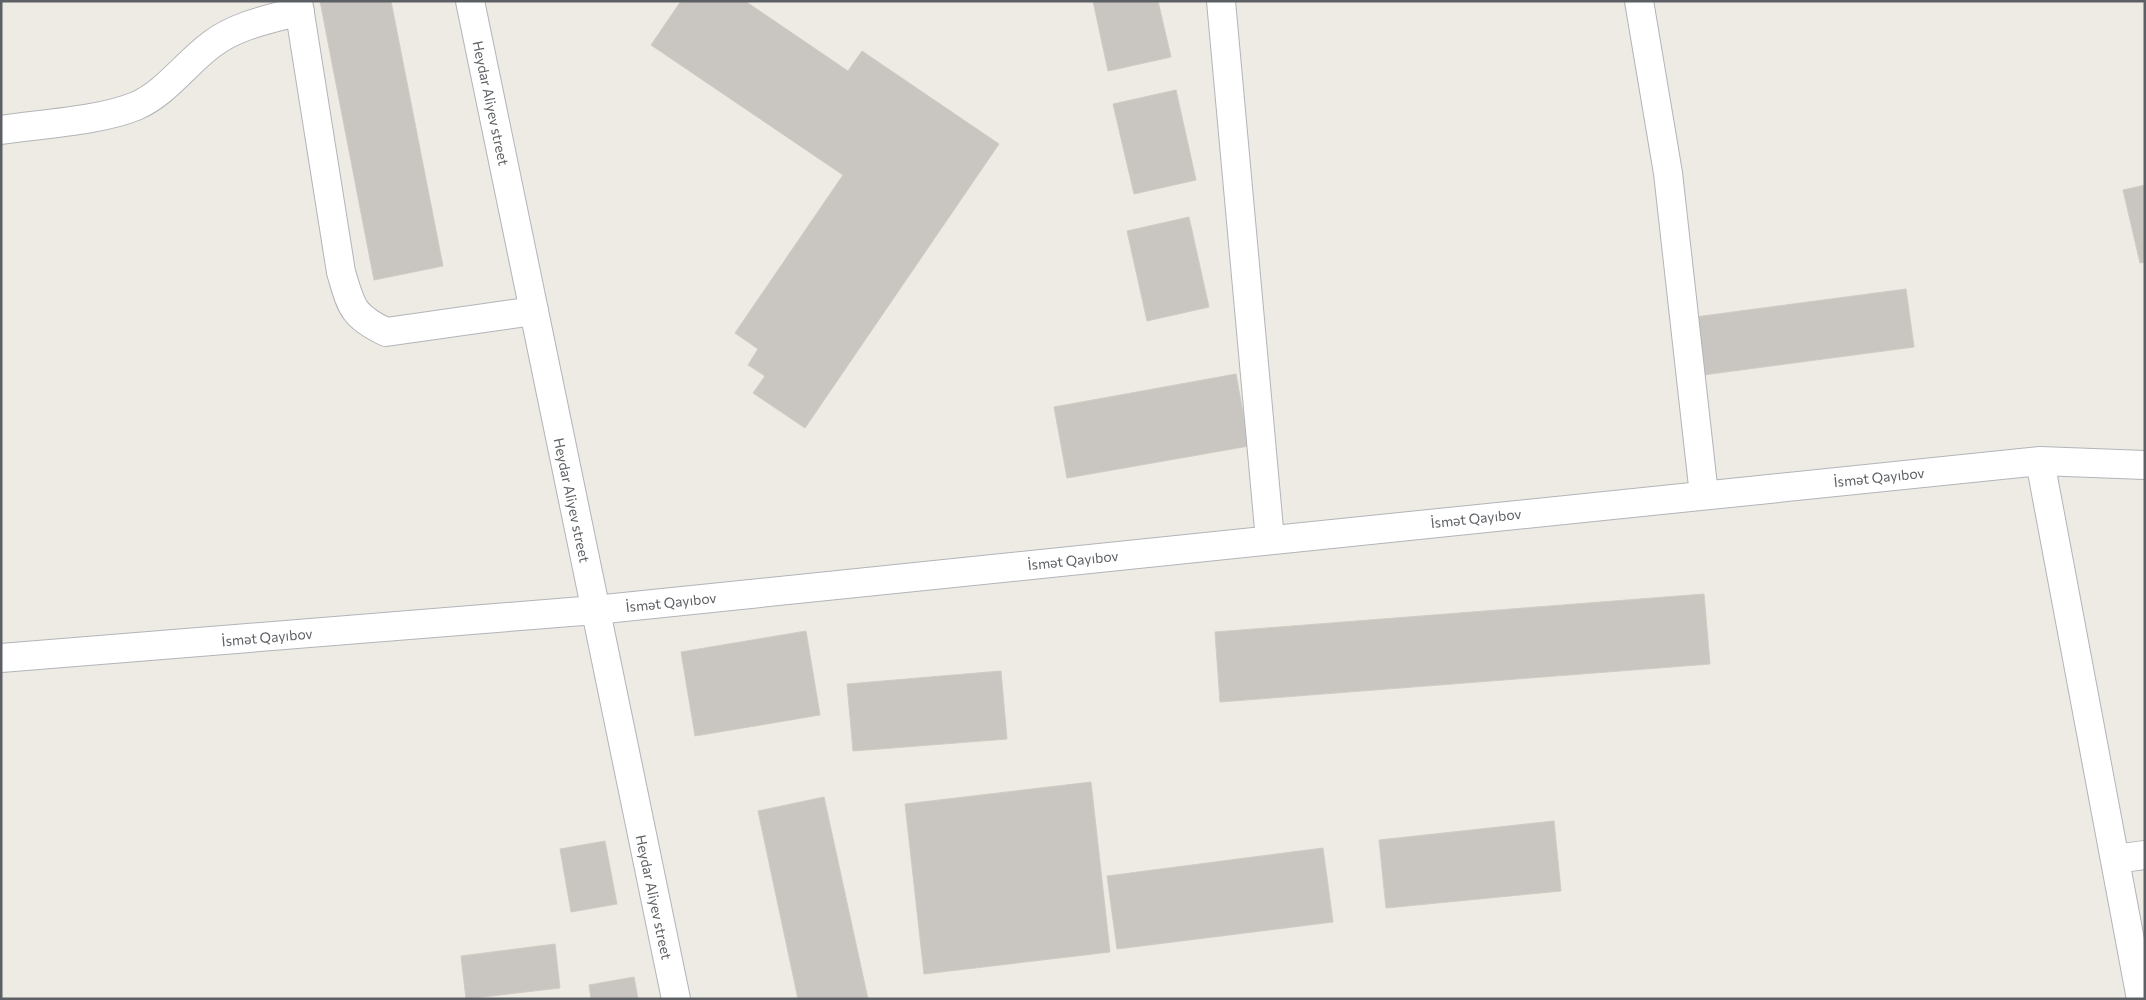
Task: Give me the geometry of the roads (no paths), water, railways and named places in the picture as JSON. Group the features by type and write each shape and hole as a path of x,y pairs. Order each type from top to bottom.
{"street":[{"name":"Heydar Aliyev street","path":"470,1 676,999"},
{"path":"1221,1 1270,540"},
{"path":"1639,1 1668,173 1704,495"},
{"path":"1,130 116,113 138,105 156,93 212,44 230,33 299,6 341,272 353,309 365,322 386,332 534,311"},
{"path":"2040,461 2140,999"},
{"name":"İsmət Qayıbov","path":"1,658 595,610 2040,461 2145,466"},
{"path":"2115,859 2145,855"}]}
